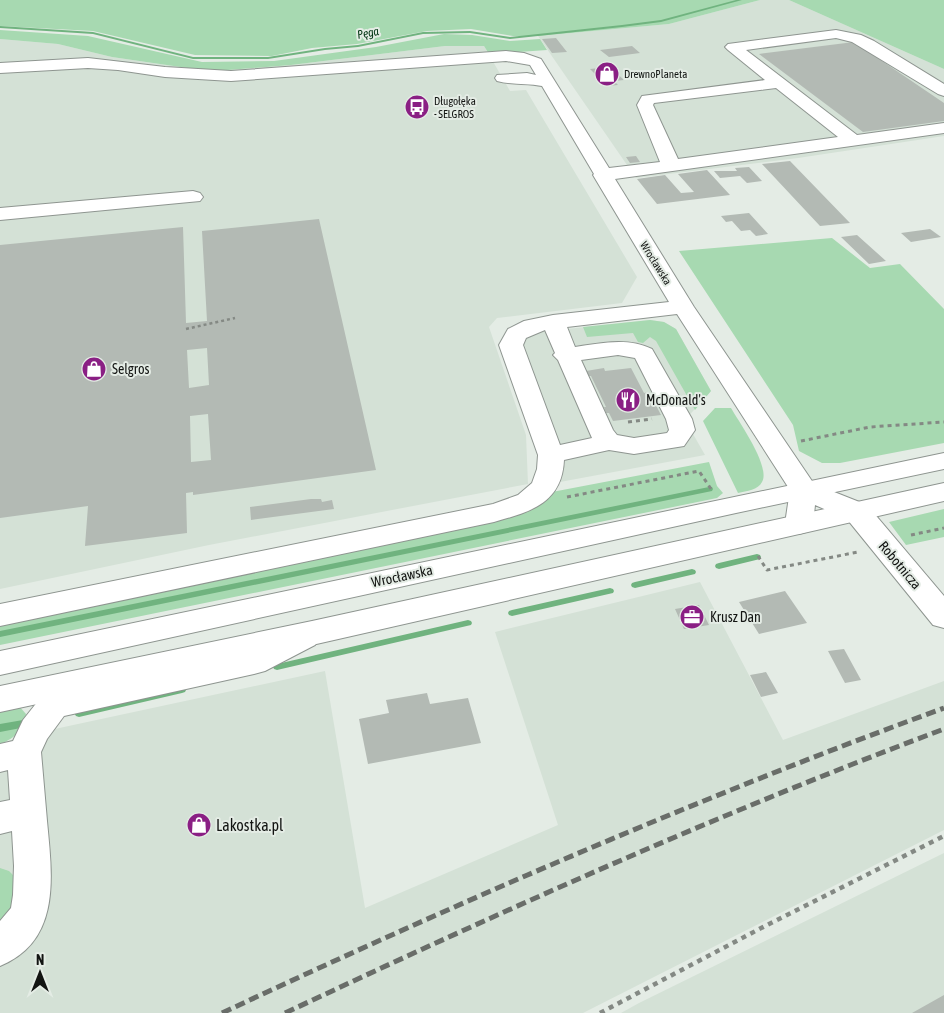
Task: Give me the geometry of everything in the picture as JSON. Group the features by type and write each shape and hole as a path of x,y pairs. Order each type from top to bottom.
{"main road":[{"path":"854,141 733,47 836,34 856,38 869,44 944,91"},
{"name":"Wrocławska","path":"0,68 88,62 118,64 165,72 230,76 512,56 536,62 602,175 683,307 804,490"},
{"path":"504,78 527,78 548,82"},
{"path":"668,167 669,160 645,105 648,99 780,83"},
{"path":"602,175 944,128"},
{"path":"0,214 193,197"},
{"path":"0,615 512,508 525,502 545,488 551,473 548,446 539,426 512,346 516,334 532,326 553,322 683,307"},
{"path":"553,322 566,355 605,437"},
{"path":"548,446 605,437 634,446 675,440 682,430 677,416 641,351 629,348 566,355"},
{"name":"Wrocławska","path":"0,663 944,461"},
{"path":"799,524 804,490 857,512"},
{"path":"0,699 312,633 944,492"},
{"name":"Robotnicza","path":"857,512 944,617"},
{"path":"0,947 16,932 25,919 32,902 14,815 12,755 35,730 54,705 254,662 312,633"}],"path":[{"path":"186,329 235,318"},
{"path":"796,442 870,427 944,422"},
{"path":"600,1013 765,926 944,836"}],"shaded area":[{"path":"760,0 789,0 944,69 944,136 798,158 636,178 538,36 669,24"},
{"path":"0,39 58,44 112,57 201,70 291,65 445,46 484,46 510,91 526,90 637,277 622,303 497,318 489,327 526,435 528,484 209,545 0,589"},
{"path":"650,320 664,322 676,329 711,391 685,420 705,455 560,482 566,458 552,432 520,346 530,333"},
{"path":"700,582 783,740 944,681 944,830 583,1013 0,1013 0,743 50,730 325,671 365,908 558,825 495,632"},
{"path":"944,853 944,1013 621,1013 639,1003"}],"green space":[{"path":"0,0 760,0 669,24 538,36 513,36 471,29 427,31 357,44 312,48 272,56 195,55 93,31 0,26"},
{"path":"789,0 944,0 944,69"},
{"path":"0,30 88,36 202,62 274,61 376,47 444,34 472,35 510,41 540,39 547,50 489,54 484,46 445,46 291,65 201,70 112,57 58,44 0,39"},
{"path":"832,238 870,268 900,264 944,309 944,443 840,463 822,463 799,451 793,425 679,251"},
{"path":"650,320 664,322 676,329 711,391 695,410 656,341 650,337 643,343 638,342 633,333 587,337 583,327"},
{"path":"715,408 731,408 753,445 764,475 760,485 755,488 738,493 703,421"},
{"path":"709,462 717,486 723,493 717,498 0,645 0,623 498,520 528,510 552,492"},
{"path":"944,509 944,537 906,545 889,522"},
{"path":"19,706 26,714 23,725 14,736 0,745 0,710"},
{"path":"0,868 9,871 15,877 14,912 0,933"}],"building":[{"path":"556,38 567,52 552,53 542,39"},
{"path":"854,42 944,103 944,121 863,132 759,54"},
{"path":"632,46 640,53 609,57 600,50"},
{"name":"DrewnoPlaneta","path":"610,67 624,80 614,81 618,85 607,86 590,69"},
{"path":"636,156 640,162 630,163 626,157"},
{"path":"790,161 850,223 820,226 762,164"},
{"path":"749,167 762,181 747,183 740,176 720,178 714,171 737,171 735,168"},
{"path":"707,170 730,195 657,204 637,179 665,175 681,193 694,192 678,174"},
{"path":"749,213 768,234 756,236 750,230 741,231 732,221 726,222 721,216"},
{"path":"319,219 376,470 193,495 193,492 186,493 187,533 85,546 88,506 0,518 0,245 183,227 186,323 207,321 202,231","holes":["207,348 209,385 189,388 187,350","208,414 211,460 191,462 190,416"]},
{"path":"930,229 941,237 911,242 901,233"},
{"path":"857,235 886,261 869,264 841,237"},
{"name":"McDonald's","path":"604,368 605,371 631,368 644,393 649,392 661,415 613,421 609,413 606,413 604,407 606,407 591,376 586,371"},
{"path":"321,499 322,502 332,500 334,509 251,520 250,507"},
{"path":"785,591 807,623 759,634 739,602"},
{"name":"Krusz Dan","path":"699,605 709,625 684,629 675,609"},
{"path":"844,649 861,680 845,683 828,651"},
{"path":"766,672 778,693 761,697 750,675"},
{"path":"427,693 430,704 468,698 481,743 368,764 359,719 389,713 386,700"},
{"path":"944,995 944,1013 912,1013"}],"waterway":[{"name":"Pęga","path":"0,27 93,33 193,58 268,58 358,46 423,33 470,32 510,38 622,26 661,21 740,0"},
{"path":"0,634 709,489"},
{"path":"719,566 757,557"},
{"path":"635,585 692,572"},
{"path":"512,613 610,591"},
{"path":"277,667 468,623"},
{"path":"79,713 182,690"},
{"path":"0,728 23,724"}],"railway":[{"path":"222,1013 490,891 761,778 944,708"},
{"path":"285,1013 448,937 612,864 777,794 944,729"}],"place":[{"name":"DrewnoPlaneta","path":"607,74"},
{"name":"Długołęka - SELGROS","path":"417,107"},
{"name":"Selgros","path":"94,369"},
{"name":"McDonald's","path":"628,400"},
{"name":"Krusz Dan","path":"692,617"},
{"name":"Lakostka.pl","path":"199,825"}]}
